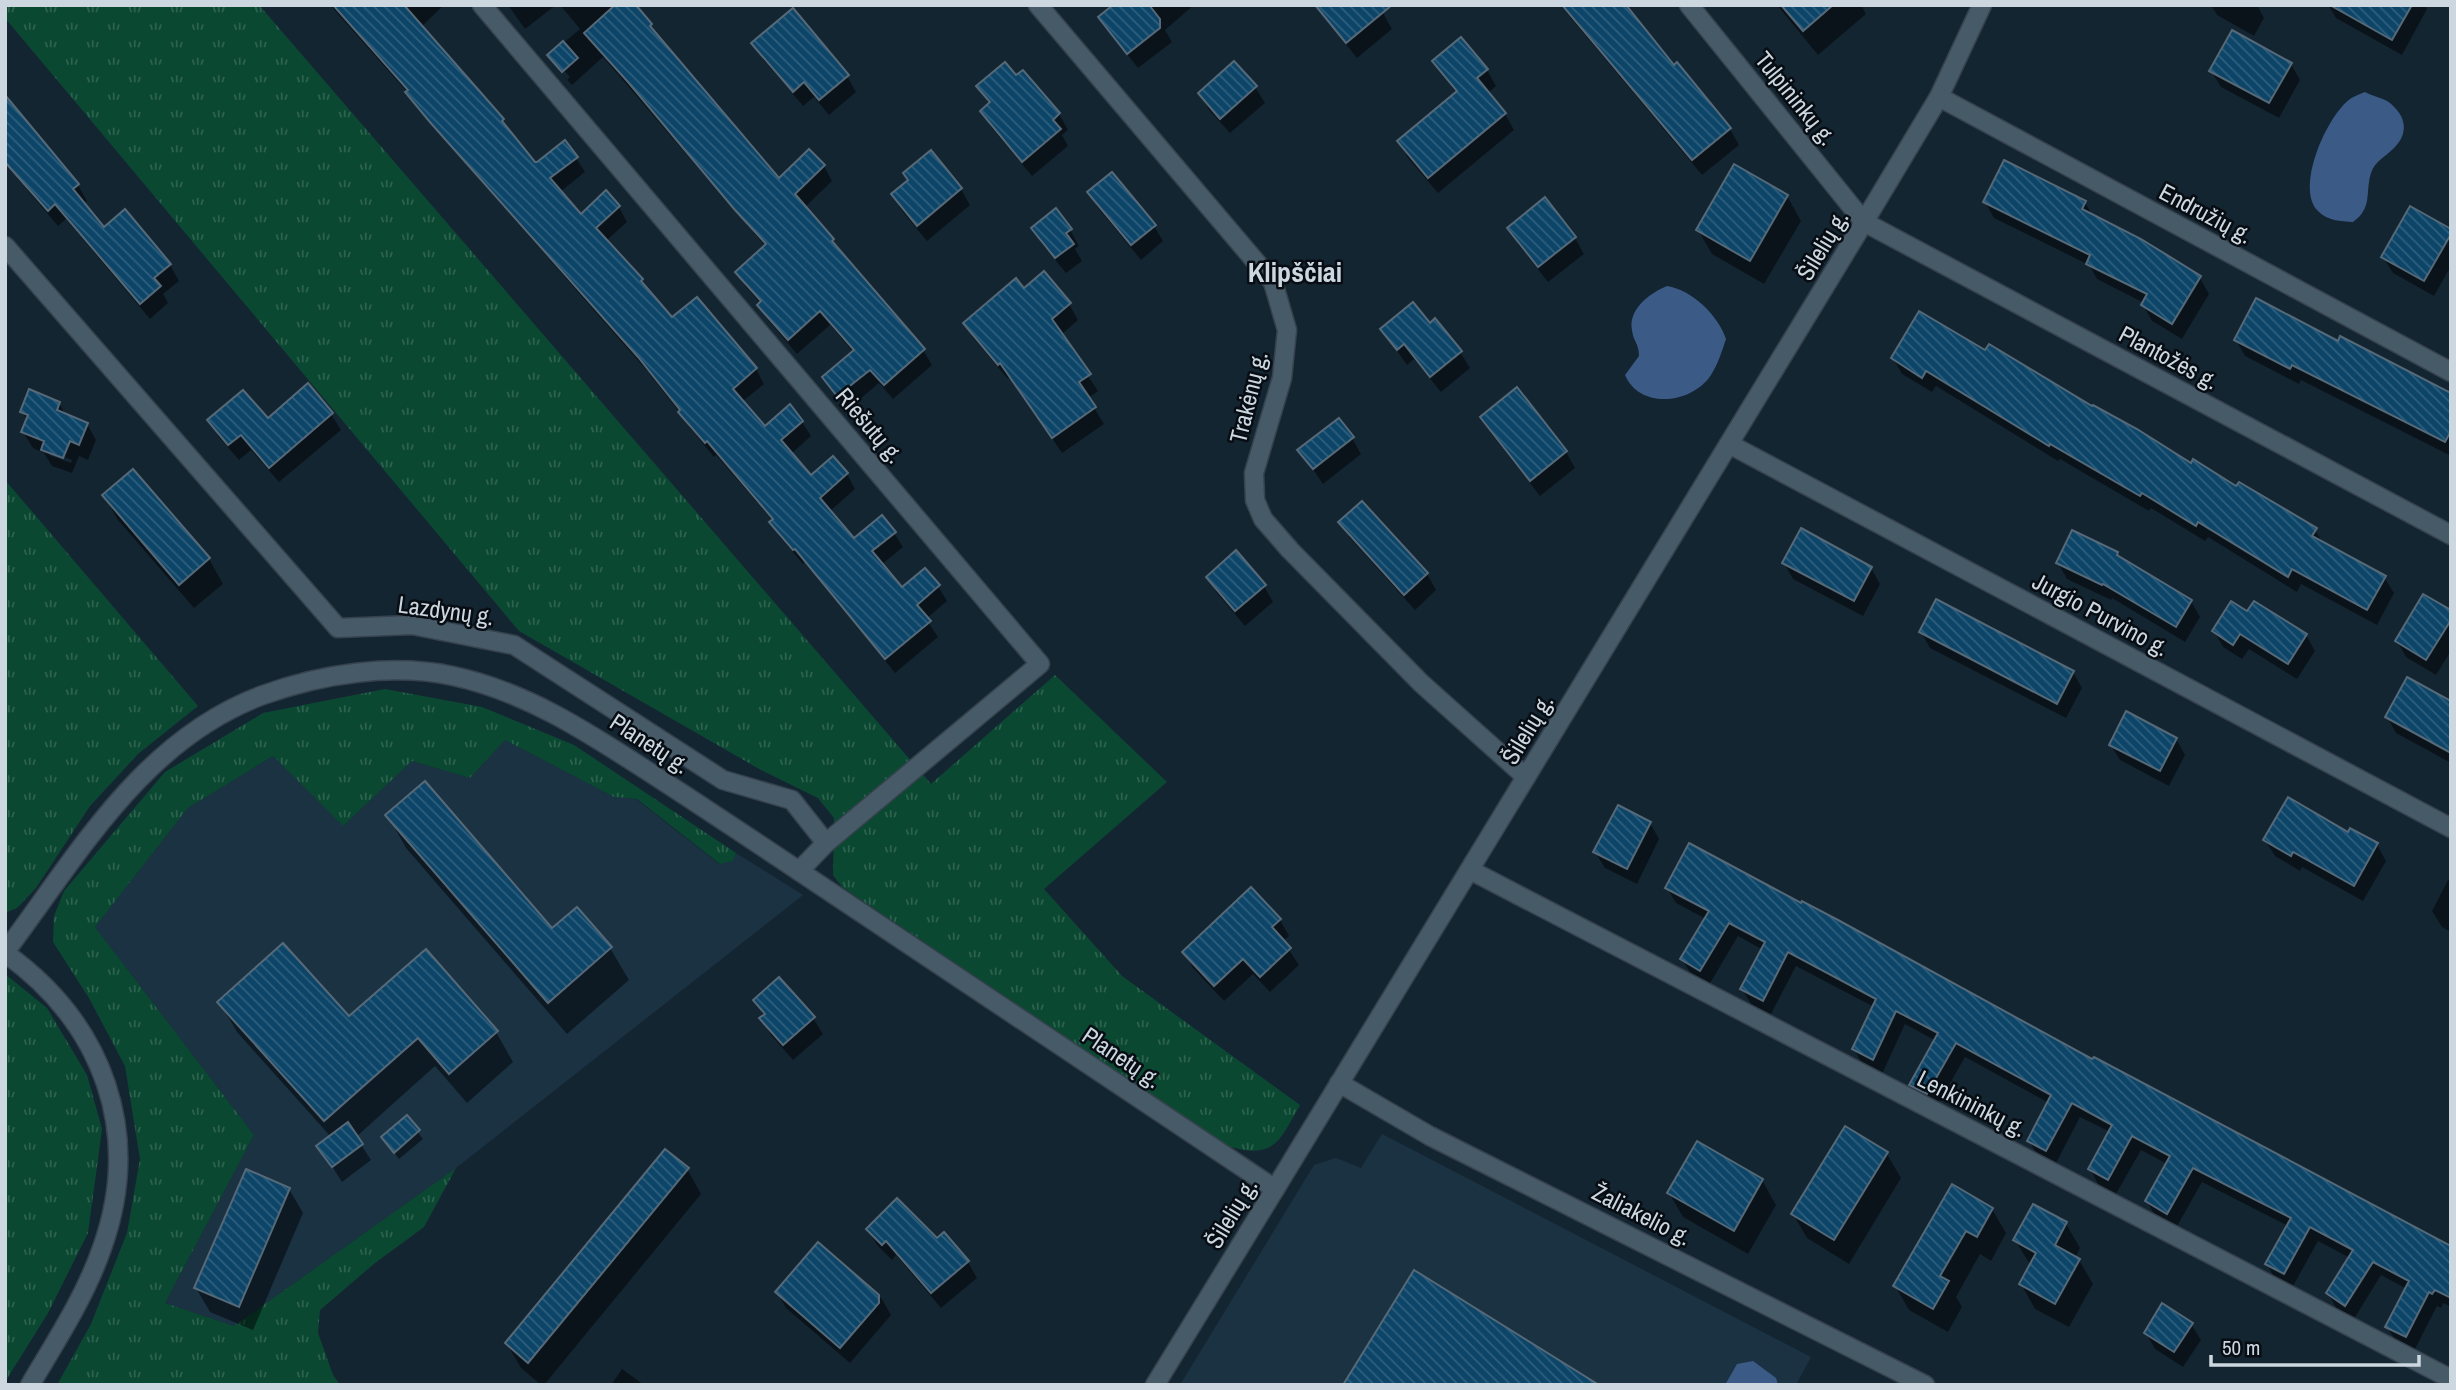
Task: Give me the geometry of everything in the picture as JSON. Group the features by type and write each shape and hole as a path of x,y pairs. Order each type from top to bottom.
{"street":[{"name":"Riešutų g.","path":"482,5 1040,664 826,843"},
{"name":"Trakėnų g.","path":"1038,5 1273,282 1287,330 1282,378 1254,473 1255,500 1263,519 1421,683 1526,777"},
{"name":"Tulpininkų g.","path":"1689,5 1864,222"},
{"name":"Šilelių g.","path":"1155,1385 1939,97 1982,5"},
{"name":"Endružių g.","path":"1939,97 2451,372"},
{"name":"Plantožės g.","path":"1864,222 2451,535"},
{"name":"Lazdynų g.","path":"5,246 338,628 412,625 514,645 723,780 792,800 826,843"},
{"name":"Jurgio Purvino g.","path":"1729,444 2451,828"},
{"name":"Planetų g.","path":"5,952 99,822 136,781 204,724 264,695 322,680 384,671 454,676 533,704 576,725 1275,1189"},
{"path":"799,871 826,843"},
{"name":"Lenkininkų g.","path":"1470,870 2451,1379"},
{"path":"5,952 47,988 85,1037 110,1096 117,1128 118,1186 102,1249 66,1324 30,1385"},
{"name":"Žaliakelio g.","path":"1339,1083 1430,1136 1925,1385"}],"shaded area":[{"path":"505,740 614,797 636,799 719,864 733,861 736,853 803,895 456,1168 234,1326 165,1303 254,1135 95,927 188,808 273,756 343,826 412,761 470,778"},
{"path":"1382,1134 1811,1357 1796,1385 1180,1385 1314,1165 1336,1158 1361,1168"}],"green space":[{"path":"5,5 259,5 931,784 1055,675 1167,782 1044,889 1122,976 1300,1105 1280,1138 1273,1145 1256,1151 1228,1146 842,887 833,875 834,818 818,798 761,770 519,631 5,18"},
{"path":"5,480 198,706 138,754 90,806 36,888 17,908 5,913"},
{"path":"385,689 482,707 574,745 736,853 733,861 720,864 637,799 614,797 505,740 470,778 412,761 343,826 273,756 188,808 95,927 254,1135 165,1303 234,1326 456,1168 424,1227 375,1263 320,1310 318,1333 333,1375 340,1385 57,1385 91,1324 127,1233 140,1159 125,1066 89,998 53,942 54,916 64,891 165,772 263,713"},
{"path":"5,974 47,1008 87,1075 102,1129 88,1233 48,1313 5,1382"}],"water":[{"path":"2365,92 2396,108 2403,120 2404,132 2393,149 2373,169 2366,205 2359,217 2353,222 2334,220 2318,211 2312,200 2312,169 2332,120 2350,99"},
{"path":"1667,286 1686,293 1703,305 1717,321 1726,339 1711,375 1702,385 1692,392 1666,399 1642,394 1632,386 1625,375 1639,356 1632,330 1633,315 1647,297"},
{"path":"1753,1361 1776,1378 1778,1385 1725,1385 1737,1364"}],"building":[{"path":"333,5 404,5 504,119 502,121 535,162 565,140 578,157 550,178 581,214 606,190 620,206 596,228 643,279 641,281 672,317 697,297 757,368 733,389 765,426 790,404 803,421 781,440 811,475 833,456 848,473 820,498 854,538 882,515 896,532 872,551 902,587 925,568 940,585 917,605 931,621 885,659 795,549 793,550 769,522 773,519 707,441 705,443 678,412 680,410 638,357 429,121 405,92 408,90"},
{"path":"615,5 636,5 652,24 650,26 779,178 809,149 825,165 795,194 925,349 884,385 870,370 837,396 822,377 854,350 820,311 788,340 757,305 761,301 735,272 766,244 584,33"},
{"path":"1113,5 1149,5 1160,19 1160,28 1127,54 1098,17"},
{"path":"1315,5 1392,5 1346,43"},
{"path":"1562,5 1626,5 1674,65 1677,62 1731,128 1692,160"},
{"path":"1781,5 1833,5 1803,31"},
{"path":"2330,5 2412,5 2392,40"},
{"path":"793,8 849,75 819,100 804,82 793,92 751,43"},
{"path":"2232,30 2292,63 2269,103 2209,71"},
{"path":"1461,37 1488,69 1477,78 1506,113 1428,178 1397,141 1457,91 1432,61"},
{"path":"563,41 578,58 562,72 547,55"},
{"path":"1234,61 1257,86 1220,119 1198,93"},
{"path":"1005,62 1016,75 1023,70 1060,113 1053,120 1061,129 1022,162 980,111 990,102 976,86"},
{"path":"5,95 79,184 73,189 104,227 125,209 171,264 154,278 161,286 140,304 55,204 48,211 5,162"},
{"path":"931,150 962,188 917,226 891,194 908,180 903,173"},
{"path":"2004,160 2086,201 2082,209 2141,239 2201,276 2172,324 2141,305 2147,294 2086,264 2090,255 1983,202"},
{"path":"1734,164 1788,195 1750,261 1696,230"},
{"path":"1112,172 1156,225 1131,245 1087,192"},
{"path":"1545,197 1576,237 1538,267 1507,228"},
{"path":"2410,206 2451,229 2451,234 2424,281 2381,257"},
{"path":"1056,208 1072,229 1066,233 1074,244 1055,258 1031,228"},
{"path":"1044,271 1071,303 1052,319 1091,374 1079,382 1096,407 1052,438 1000,363 998,365 963,323 1016,278 1024,288"},
{"path":"2256,298 2338,341 2340,336 2451,393 2451,431 2445,442 2292,365 2290,369 2234,340"},
{"path":"1413,302 1430,323 1435,318 1462,351 1430,377 1404,344 1397,350 1380,329"},
{"path":"1919,311 1985,350 1989,344 2191,463 2193,459 2236,486 2239,482 2317,528 2312,536 2386,576 2367,610 2292,569 2288,577 2198,522 2196,526 2142,493 2140,496 2050,444 2049,446 1926,371 1922,378 1891,358"},
{"path":"308,383 333,413 269,468 241,435 228,445 207,420 243,390 268,418"},
{"path":"1517,387 1567,451 1530,481 1480,417"},
{"path":"29,389 60,402 57,410 88,423 79,445 70,441 63,458 41,450 44,441 21,432 28,415 20,412"},
{"path":"1339,418 1354,437 1313,469 1297,450"},
{"path":"133,469 210,558 179,585 102,495"},
{"path":"1362,501 1428,573 1404,595 1338,522"},
{"path":"1801,528 1872,567 1854,601 1782,563"},
{"path":"2072,530 2118,552 2117,555 2192,600 2176,627 2103,584 2056,563"},
{"path":"1236,550 1266,585 1235,611 1206,577"},
{"path":"2423,594 2451,610 2451,620 2426,660 2395,641"},
{"path":"1936,599 2074,671 2057,704 1919,632"},
{"path":"2231,601 2247,611 2254,601 2307,634 2288,664 2240,634 2233,645 2212,631"},
{"path":"2407,677 2451,701 2451,753 2385,717"},
{"path":"2126,711 2177,738 2160,771 2109,745"},
{"path":"425,781 552,928 577,907 612,947 548,1003 385,815"},
{"path":"2288,797 2348,832 2350,828 2378,843 2354,886 2293,852 2291,856 2263,840"},
{"path":"1618,805 1651,822 1627,869 1593,852"},
{"path":"1689,843 1838,920 2092,1059 2094,1057 2451,1246 2451,1298 2435,1290 2432,1294 2429,1292 2406,1337 2385,1327 2409,1281 2373,1262 2345,1306 2326,1293 2353,1250 2310,1227 2284,1274 2265,1264 2291,1218 2193,1168 2167,1214 2145,1201 2170,1156 2132,1136 2108,1180 2088,1169 2112,1125 2072,1103 2046,1151 2027,1141 2051,1095 1956,1043 1927,1094 1909,1085 1938,1033 1896,1011 1873,1060 1852,1049 1876,999 1788,952 1763,1001 1740,989 1765,942 1729,923 1700,971 1680,959 1709,911 1665,888"},
{"path":"1251,887 1281,919 1272,927 1291,948 1260,977 1243,959 1214,986 1182,952"},
{"path":"283,943 349,1016 426,949 498,1031 449,1074 418,1038 324,1121 217,1002"},
{"path":"779,977 815,1017 783,1045 759,1018 765,1014 753,1000"},
{"path":"407,1115 420,1130 394,1153 381,1137"},
{"path":"348,1122 363,1144 332,1167 316,1146"},
{"path":"1845,1126 1888,1152 1834,1240 1791,1214"},
{"path":"1697,1141 1763,1179 1734,1231 1667,1193"},
{"path":"665,1149 689,1168 528,1363 505,1343"},
{"path":"246,1169 290,1188 239,1307 194,1288"},
{"path":"1952,1184 1993,1208 1977,1237 1966,1231 1940,1276 1949,1281 1933,1309 1893,1286"},
{"path":"897,1198 937,1238 944,1232 969,1261 931,1293 886,1241 882,1245 866,1229"},
{"path":"2033,1204 2067,1222 2055,1245 2080,1259 2055,1304 2019,1284 2036,1253 2013,1240"},
{"path":"818,1242 879,1295 879,1303 840,1348 775,1292"},
{"path":"1414,1270 1599,1385 1343,1385"},
{"path":"2162,1303 2193,1323 2174,1352 2144,1333"}],"district":[{"name":"Klipščiai","path":"1295,272"}]}
